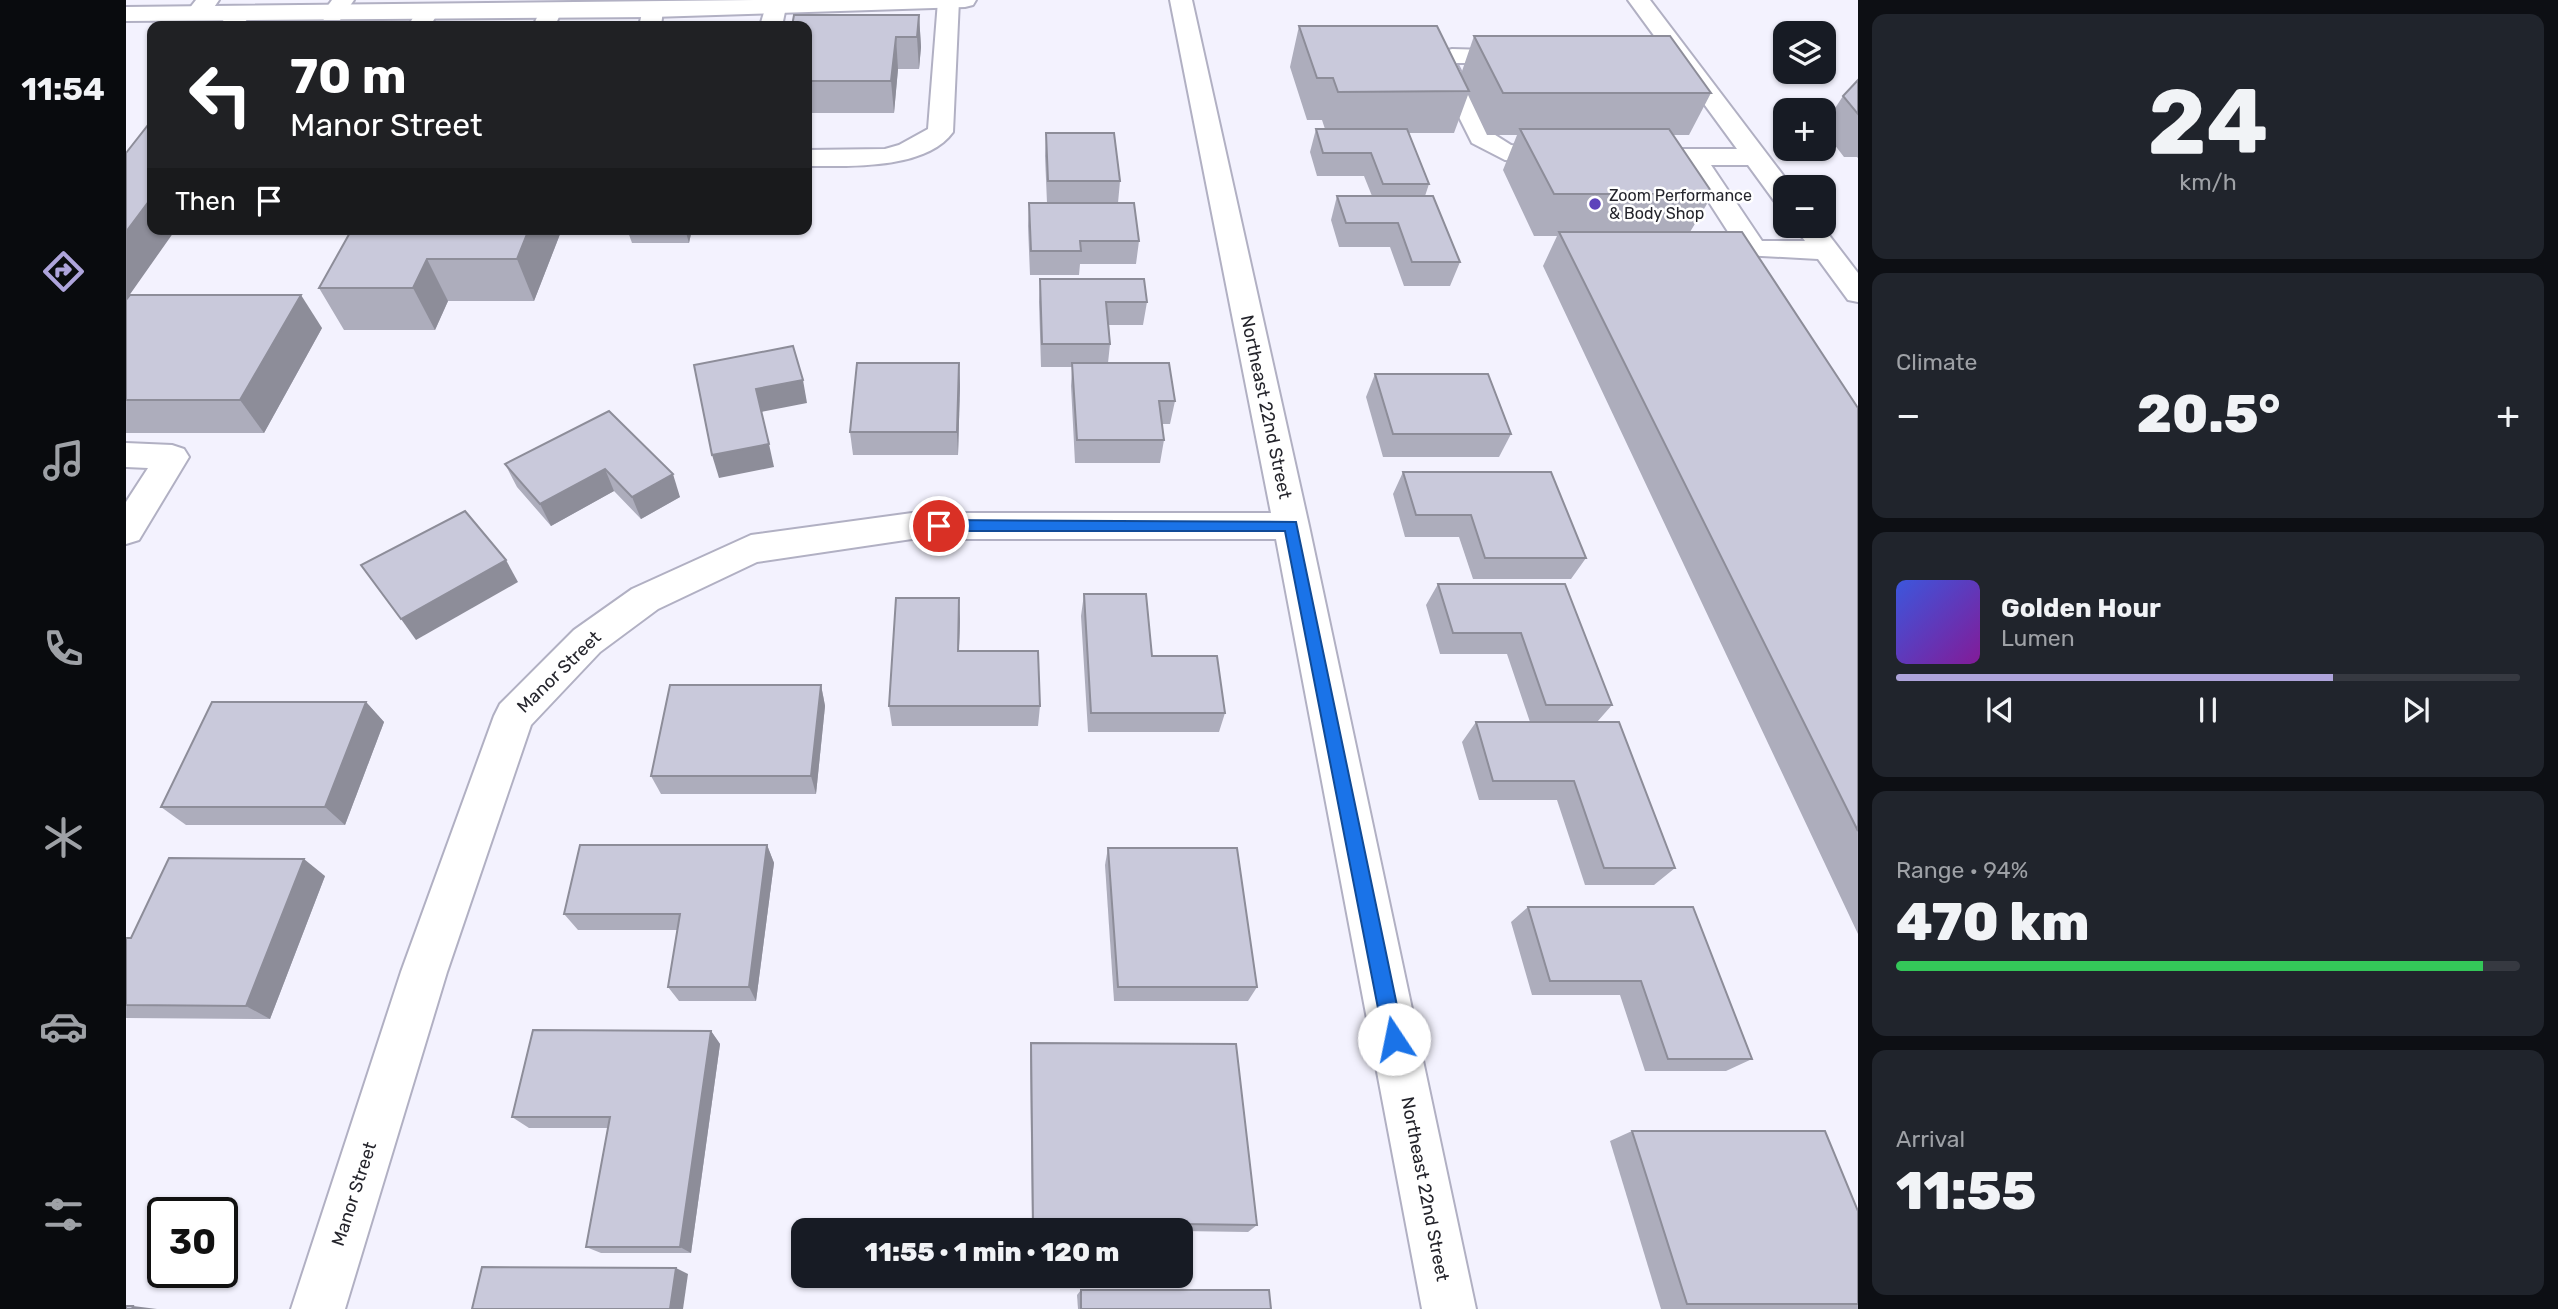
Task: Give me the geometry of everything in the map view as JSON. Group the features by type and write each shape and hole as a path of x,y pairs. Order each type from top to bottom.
{"street":[{"path":"126,14 202,7 235,20 337,7 423,20 773,17 965,0"},
{"name":"Northeast 22nd Street","path":"1181,0 1291,526 1449,1309"},
{"path":"1639,0 1773,180"},
{"path":"812,158 885,157 908,151 940,132 949,1"},
{"path":"1546,56 1442,59 1481,138 1505,152 1541,157 1583,157"},
{"path":"1655,57 1682,57"},
{"path":"1610,157 1755,157"},
{"path":"1693,157 1754,249 1832,257"},
{"path":"1817,238 1858,293"},
{"path":"126,455 172,457 126,531"},
{"name":"Manor Street","path":"318,1309 424,972 514,716 587,642 645,599 751,549 912,526 1291,526"}],"building":[{"path":"794,15 919,15 917,37 896,37 891,81 812,81 812,21 793,21"},
{"path":"1299,26 1437,26 1469,91 1338,92 1333,78 1317,78"},
{"path":"1474,36 1670,36 1711,93 1503,93"},
{"path":"1858,80 1858,114 1843,96"},
{"path":"147,126 147,204 126,232 126,153"},
{"path":"1316,129 1407,129 1429,184 1383,184 1371,153 1323,153"},
{"path":"1520,129 1669,129 1713,194 1554,194"},
{"path":"1046,133 1114,133 1120,181 1048,181"},
{"path":"1337,196 1433,196 1460,262 1412,262 1398,223 1346,223"},
{"path":"1029,203 1134,203 1139,241 1080,241 1081,251 1031,251"},
{"path":"1559,232 1742,232 1858,408 1858,831"},
{"path":"349,235 527,235 517,259 427,259 413,288 319,288"},
{"path":"1040,279 1144,279 1147,302 1106,302 1110,344 1042,344"},
{"path":"130,295 301,295 240,400 126,400 126,300"},
{"path":"793,346 803,380 756,389 769,444 712,455 694,365"},
{"path":"857,363 959,363 957,432 850,432"},
{"path":"1072,363 1169,363 1175,401 1159,401 1164,440 1077,440"},
{"path":"1375,374 1488,374 1511,434 1393,434"},
{"path":"609,411 673,474 632,497 605,469 540,504 505,464"},
{"path":"1403,472 1551,472 1586,558 1485,558 1471,515 1416,515"},
{"path":"465,511 506,560 401,619 361,565"},
{"path":"1438,584 1565,584 1612,705 1546,705 1521,633 1453,633"},
{"path":"1084,594 1146,594 1152,656 1217,656 1225,713 1091,713"},
{"path":"896,598 959,598 958,651 1038,651 1040,706 889,706"},
{"path":"670,685 821,685 811,776 651,776"},
{"path":"212,702 366,702 325,807 161,807"},
{"path":"1476,722 1619,722 1675,868 1604,868 1574,781 1493,781"},
{"path":"580,845 767,845 749,987 668,987 680,914 564,914"},
{"path":"1108,848 1237,848 1257,987 1118,987"},
{"path":"169,858 304,859 246,1006 126,1005 126,938 131,938"},
{"path":"1528,907 1693,907 1752,1059 1668,1059 1641,981 1550,981"},
{"path":"533,1030 711,1031 680,1247 586,1247 610,1117 512,1117"},
{"path":"1031,1043 1236,1044 1257,1225 1193,1224 1193,1218 1033,1218"},
{"path":"1632,1131 1825,1131 1858,1211 1858,1304 1687,1304"},
{"path":"482,1267 676,1268 670,1309 472,1309"},
{"path":"1081,1290 1269,1290 1271,1309 1081,1309"}],"place":[{"name":"Zoom Performance & Body Shop","path":"1595,204"}],"route":[{"path":"939,526 1291,526 1394,1039"}]}
